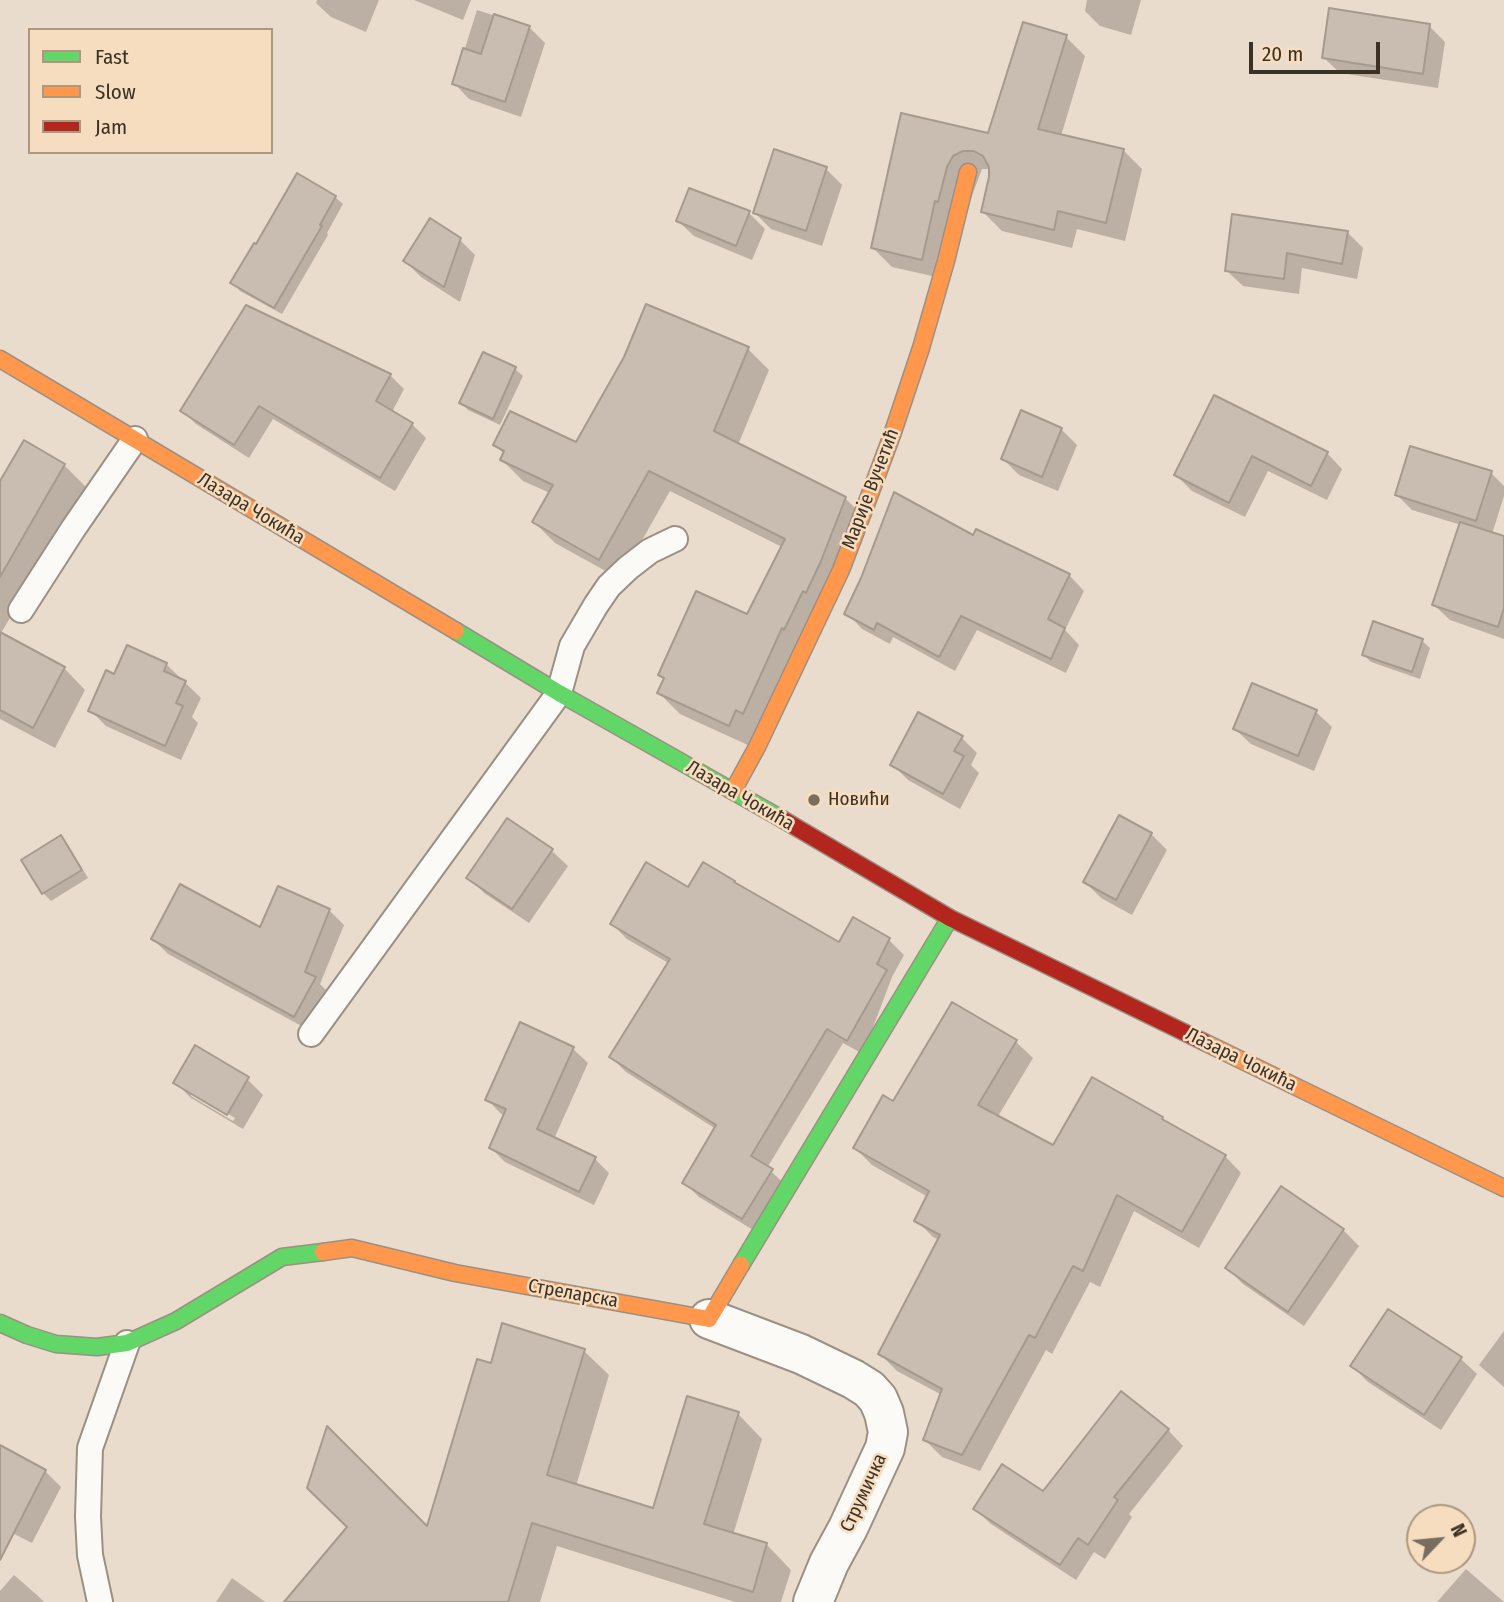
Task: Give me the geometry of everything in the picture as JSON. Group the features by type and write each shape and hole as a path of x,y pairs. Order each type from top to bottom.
{"street":[{"name":"Марије Вучетић","path":"733,791 757,747 841,570 867,502 921,348 968,172"},
{"name":"Лазара Чокића","path":"0,359 559,694 733,791 950,918 1504,1188"},
{"path":"709,1318 950,918"},
{"name":"Стреларска","path":"0,1323 56,1344 97,1347 127,1343 176,1321 282,1256 352,1248 455,1273 709,1318"},
{"name":"Струмичка","path":"709,1318 810,1358 853,1379 869,1389 884,1413 888,1432 885,1448 813,1602"}],"lane":[{"path":"20,610 135,439"},
{"path":"312,1034 559,694 572,646 609,586 650,551 675,539"},
{"path":"100,1602 90,1555 90,1448 127,1343"}],"building":[{"path":"1329,8 1430,24 1423,74 1322,58"},
{"path":"494,14 530,26 505,102 452,84 463,48 481,54"},
{"path":"1023,22 1067,35 1038,129 1124,149 1106,223 1058,211 1054,230 981,212 989,167 983,156 974,151 963,151 953,156 947,167 938,202 935,201 922,260 871,248 901,113 988,133"},
{"path":"774,149 827,167 806,231 753,213"},
{"path":"297,173 336,196 320,225 322,226 274,308 230,283"},
{"path":"689,188 750,211 736,246 676,221"},
{"path":"1232,214 1348,231 1342,264 1287,253 1284,279 1225,271"},
{"path":"430,218 461,238 444,287 403,261"},
{"path":"646,304 749,347 714,431 846,497 806,593 803,591 784,630 782,628 743,714 736,710 729,726 657,693 664,678 658,675 696,591 747,614 785,539 649,471 599,560 532,522 553,485 500,460 504,451 493,445 510,411 576,442 624,357"},
{"path":"246,305 391,374 376,401 413,423 380,478 259,406 234,445 180,411"},
{"path":"483,352 516,367 493,419 459,403"},
{"path":"1214,395 1328,452 1311,486 1252,456 1229,503 1174,475"},
{"path":"1021,410 1062,428 1042,477 1001,459"},
{"path":"24,440 65,464 0,577 0,481"},
{"path":"1410,446 1492,471 1476,521 1395,495"},
{"path":"894,492 973,535 976,529 1070,574 1048,619 1065,628 1051,659 961,616 939,657 877,623 874,630 844,614"},
{"path":"1460,522 1504,536 1504,608 1498,627 1432,605"},
{"path":"1373,621 1423,639 1412,672 1362,655"},
{"path":"0,632 65,667 33,728 0,710"},
{"path":"127,645 167,663 164,671 186,681 176,703 183,706 165,746 88,711 106,670 114,674"},
{"path":"1252,683 1317,710 1298,756 1233,729"},
{"path":"918,712 963,736 954,751 964,756 943,794 890,765"},
{"path":"1119,815 1152,833 1116,900 1083,882"},
{"path":"507,818 553,849 512,909 466,878"},
{"path":"61,835 82,870 42,894 21,860"},
{"path":"646,862 688,887 703,862 839,942 853,917 890,938 877,964 887,970 847,1041 827,1029 751,1156 773,1169 742,1219 682,1183 716,1125 609,1057 670,959 610,924"},
{"path":"180,884 260,927 278,886 330,909 305,972 316,977 294,1017 151,939"},
{"path":"952,1002 1017,1040 978,1105 1053,1145 1092,1077 1226,1155 1182,1232 1117,1195 1083,1271 1073,1266 1035,1338 1029,1335 962,1455 923,1440 942,1389 878,1354 940,1235 914,1221 929,1191 853,1148 883,1095 893,1101"},
{"path":"520,1022 574,1047 537,1129 596,1157 579,1192 489,1148 506,1109 485,1100"},
{"path":"195,1045 249,1077 227,1115 173,1083"},
{"path":"1281,1186 1344,1229 1288,1312 1225,1268"},
{"path":"1388,1309 1462,1357 1424,1415 1350,1366"},
{"path":"502,1323 585,1349 547,1475 653,1508 687,1396 739,1412 704,1524 767,1543 753,1592 532,1523 508,1602 284,1602 347,1527 307,1488 327,1426 427,1526 477,1359 491,1363"},
{"path":"1121,1391 1169,1429 1114,1497 1118,1500 1088,1545 1078,1538 1060,1565 973,1509 1002,1464 1043,1491"},
{"path":"0,1445 46,1470 0,1560"}],"traffic: fast":[{"path":"456,631 559,693 782,819"},
{"path":"741,1265 950,918"},
{"path":"0,1323 56,1344 97,1347 127,1343 176,1321 282,1257 323,1252"}],"traffic: slow":[{"path":"733,791 757,747 841,570 867,502 921,348 968,172"},
{"path":"0,359 456,631"},
{"path":"1204,1042 1504,1188"},
{"path":"323,1252 352,1248 455,1273 709,1319 741,1265"}],"traffic: jam":[{"path":"782,819 950,918 1204,1042"}],"place":[{"name":"Новићи","path":"814,800"}]}
